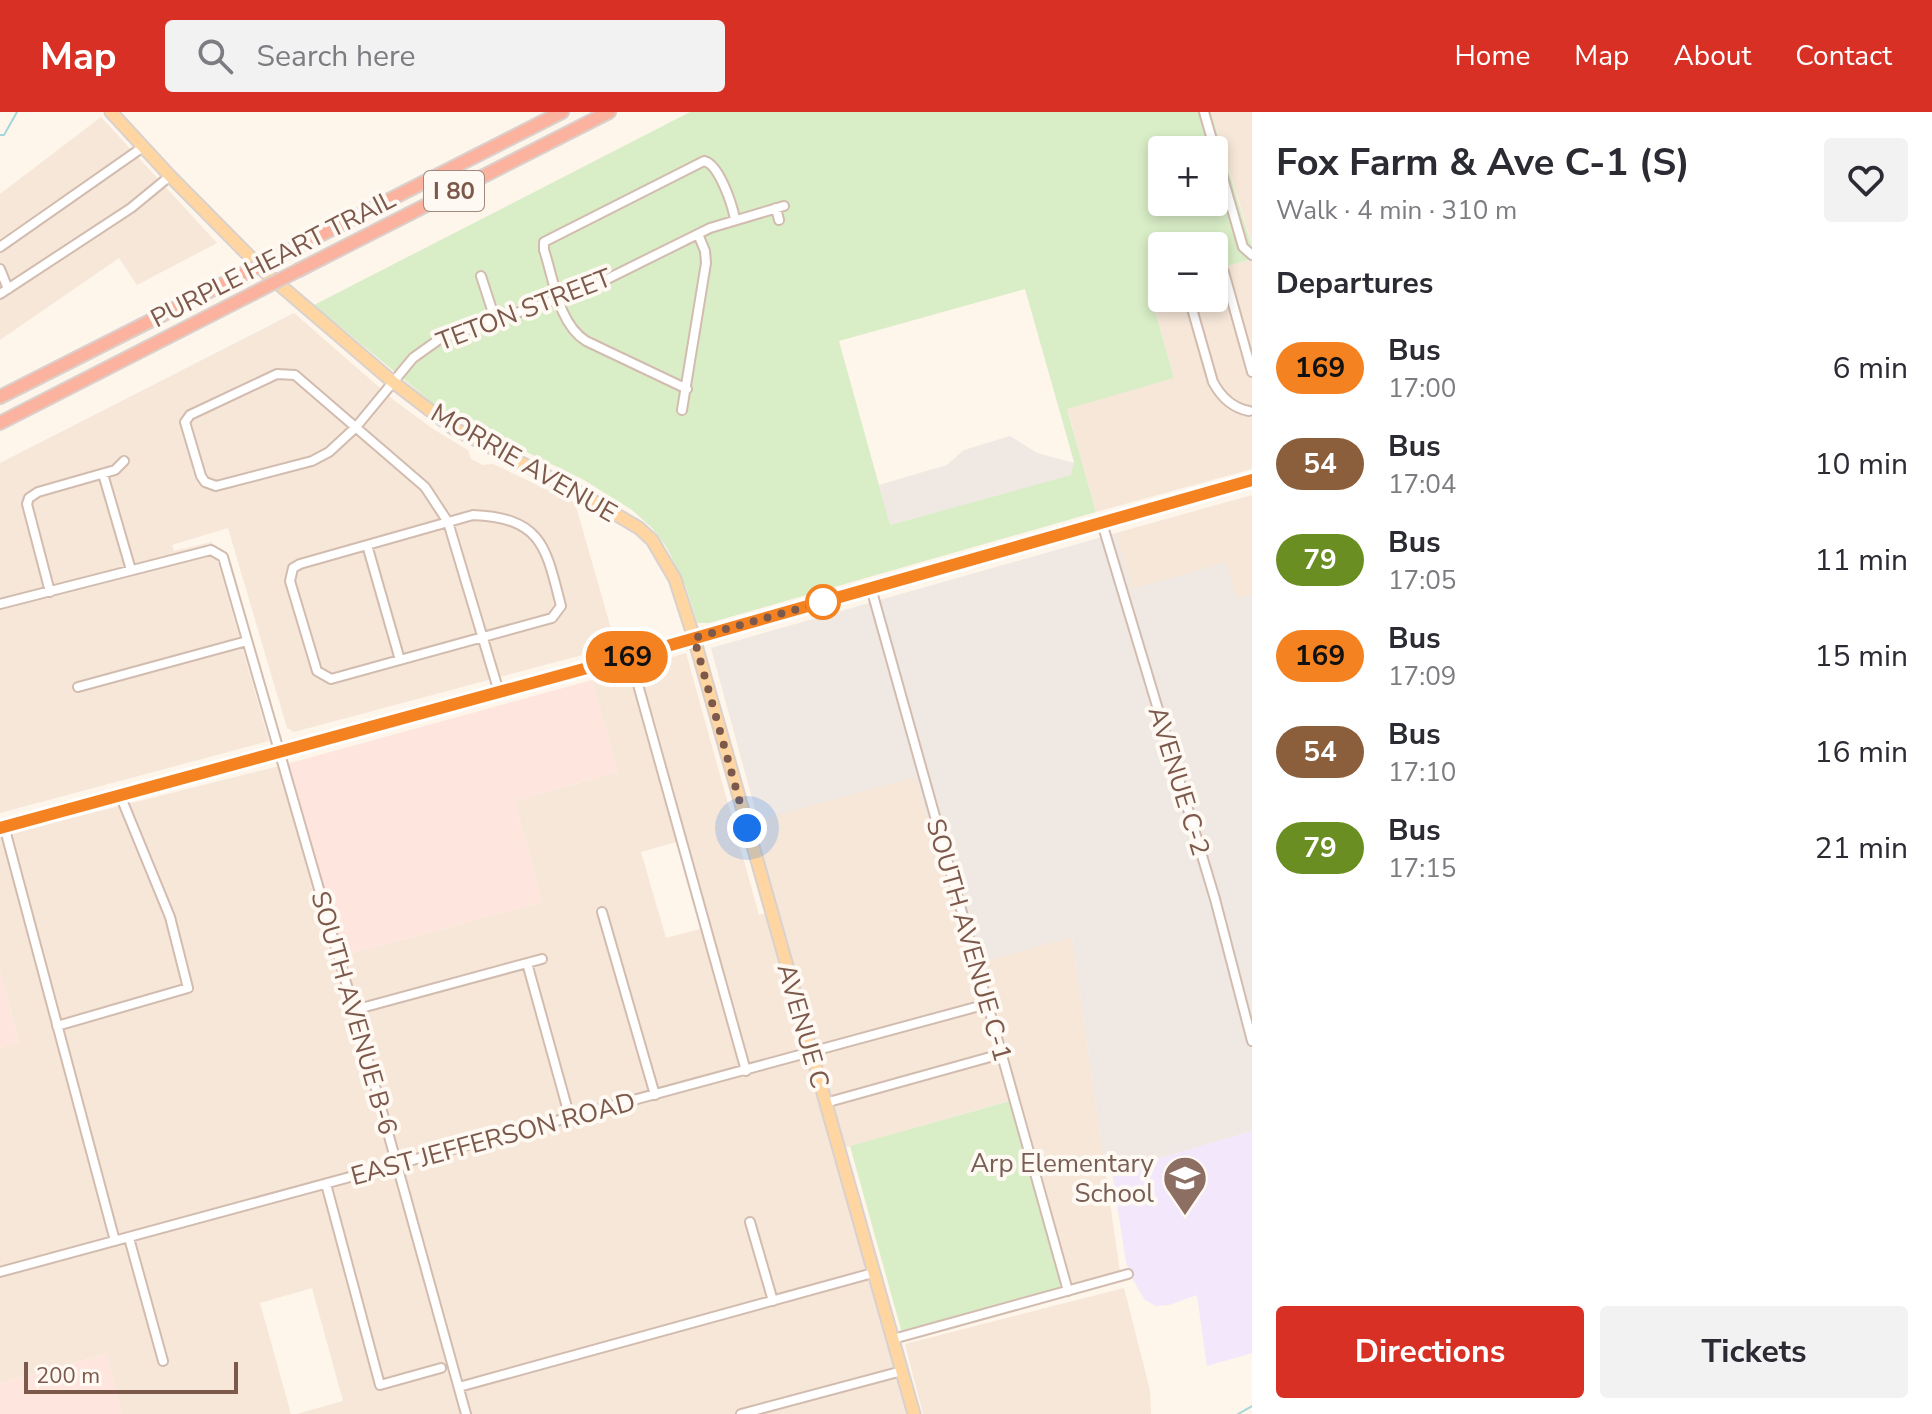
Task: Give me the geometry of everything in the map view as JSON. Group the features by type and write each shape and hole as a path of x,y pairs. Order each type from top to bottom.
{"highway":[{"name":"PURPLE HEART TRAIL","path":"0,397 562,112"},
{"name":"PURPLE HEART TRAIL","path":"0,423 609,112"}],"main road":[{"name":"MORRIE AVENUE","path":"111,112 267,274 393,382 453,428 578,492 639,528 652,540 675,579 694,638"},
{"path":"2,827 630,656 1252,480"},
{"name":"AVENUE C","path":"694,638 914,1414"}],"street":[{"path":"1206,112 1243,247 1252,255"},
{"path":"0,247 143,147"},
{"path":"687,389 578,336 569,327 544,242 704,161 713,165 732,205 735,219"},
{"path":"0,269 4,291 131,208 170,176"},
{"name":"TETON STREET","path":"356,427 289,373 277,374 190,415 185,422 201,476 205,482 216,486 312,461 329,452 356,427 413,358 441,338 595,286 698,234 735,219 780,207 779,220"},
{"path":"682,410 706,263 698,234"},
{"path":"481,276 495,319"},
{"path":"1228,286 1252,372"},
{"path":"1193,312 1218,392 1239,409 1251,414"},
{"path":"356,427 425,487 448,522 499,692"},
{"path":"50,592 27,504 29,498 38,492 115,470 124,461"},
{"path":"0,604 131,570 103,474"},
{"path":"473,515 506,519 537,537 547,551 561,606 552,618 331,679 317,671 290,581 293,568 367,545 473,515"},
{"name":"AVENUE C-2","path":"1102,523 1215,899 1252,1041"},
{"path":"367,545 400,660"},
{"name":"SOUTH AVENUE B-6","path":"131,570 211,550 223,557 354,1010 466,1414"},
{"name":"SOUTH AVENUE C-1","path":"871,588 1068,1291"},
{"path":"78,687 247,641"},
{"path":"630,656 746,1071"},
{"path":"57,1026 188,988 170,917 120,795"},
{"path":"2,827 115,1241"},
{"path":"602,912 655,1095"},
{"path":"354,1010 542,959"},
{"path":"527,963 570,1118"},
{"name":"EAST JEFFERSON ROAD","path":"0,1272 987,1004"},
{"path":"825,1103 1001,1054"},
{"path":"326,1184 380,1385 441,1368"},
{"path":"750,1222 773,1301"},
{"path":"129,1238 163,1361"},
{"path":"459,1387 873,1273"},
{"path":"893,1339 1128,1274"},
{"path":"741,1414 902,1371"}],"shaded area":[{"path":"1211,112 1252,112 1252,246 1228,166 1228,136 1219,136"},
{"path":"101,117 217,243 137,285 119,258 0,340 0,194"},
{"path":"1252,259 1252,469 1096,512 1067,408 1174,378 1156,312 1228,312 1228,266"},
{"path":"294,313 395,401 468,450 471,459 483,465 493,464 575,503 616,646 294,732 287,728 228,528 172,545 174,551 212,542 269,741 0,813 0,463"},
{"path":"1010,436 1037,453 1074,463 1072,475 890,525 879,485 947,465 964,450"},
{"path":"1252,495 1252,594 1236,599 1226,563 1132,589 1116,533"},
{"path":"1116,533 1132,589 1226,563 1236,598 1252,594 1252,1131 1106,1174 1072,937 971,965 915,777 758,820 711,648"},
{"path":"686,653 759,915 776,910 751,821 915,776 971,965 1072,937 1120,1272 1072,1285 1020,1098 833,1151 907,1414 297,1414 343,1401 312,1288 260,1303 291,1414 122,1414 106,1354 0,1383 0,1048 19,1042 0,971 0,836 279,766 331,959 542,902 515,801 618,772 592,680","holes":["687,839 711,926 666,938 641,852"]},
{"path":"592,680 618,772 515,801 542,902 331,959 279,766"},
{"path":"0,971 19,1043 0,1048"},
{"name":"Arp Elementary School","path":"1252,1131 1252,1353 1207,1366 1197,1295 1169,1305 1156,1306 1145,1300 1133,1280 1126,1262 1112,1172"},
{"path":"1124,1288 1150,1390 1151,1414 923,1414 905,1344"},
{"path":"107,1354 122,1414 0,1414 0,1383"}],"green space":[{"path":"690,112 1211,112 1218,136 1148,136 1148,216 1228,216 1228,168 1252,247 1252,259 1228,266 1228,232 1148,232 1148,312 1155,312 1174,378 1067,409 1096,512 709,623 697,623 686,587 667,548 652,528 632,510 584,480 442,411 314,305","holes":["1025,289 1074,462 1071,475 890,525 839,341"]},
{"path":"1010,1101 1062,1289 902,1333 850,1146"}],"waterway":[{"path":"0,135 4,135 17,112"},
{"path":"1238,1414 1252,1406"}],"bus line":[{"name":"169","path":"0,828 646,652 1252,480"}],"place":[{"name":"Arp Elementary School","path":"1185,1217"}],"route":[{"path":"747,828 694,638 823,602"}]}
